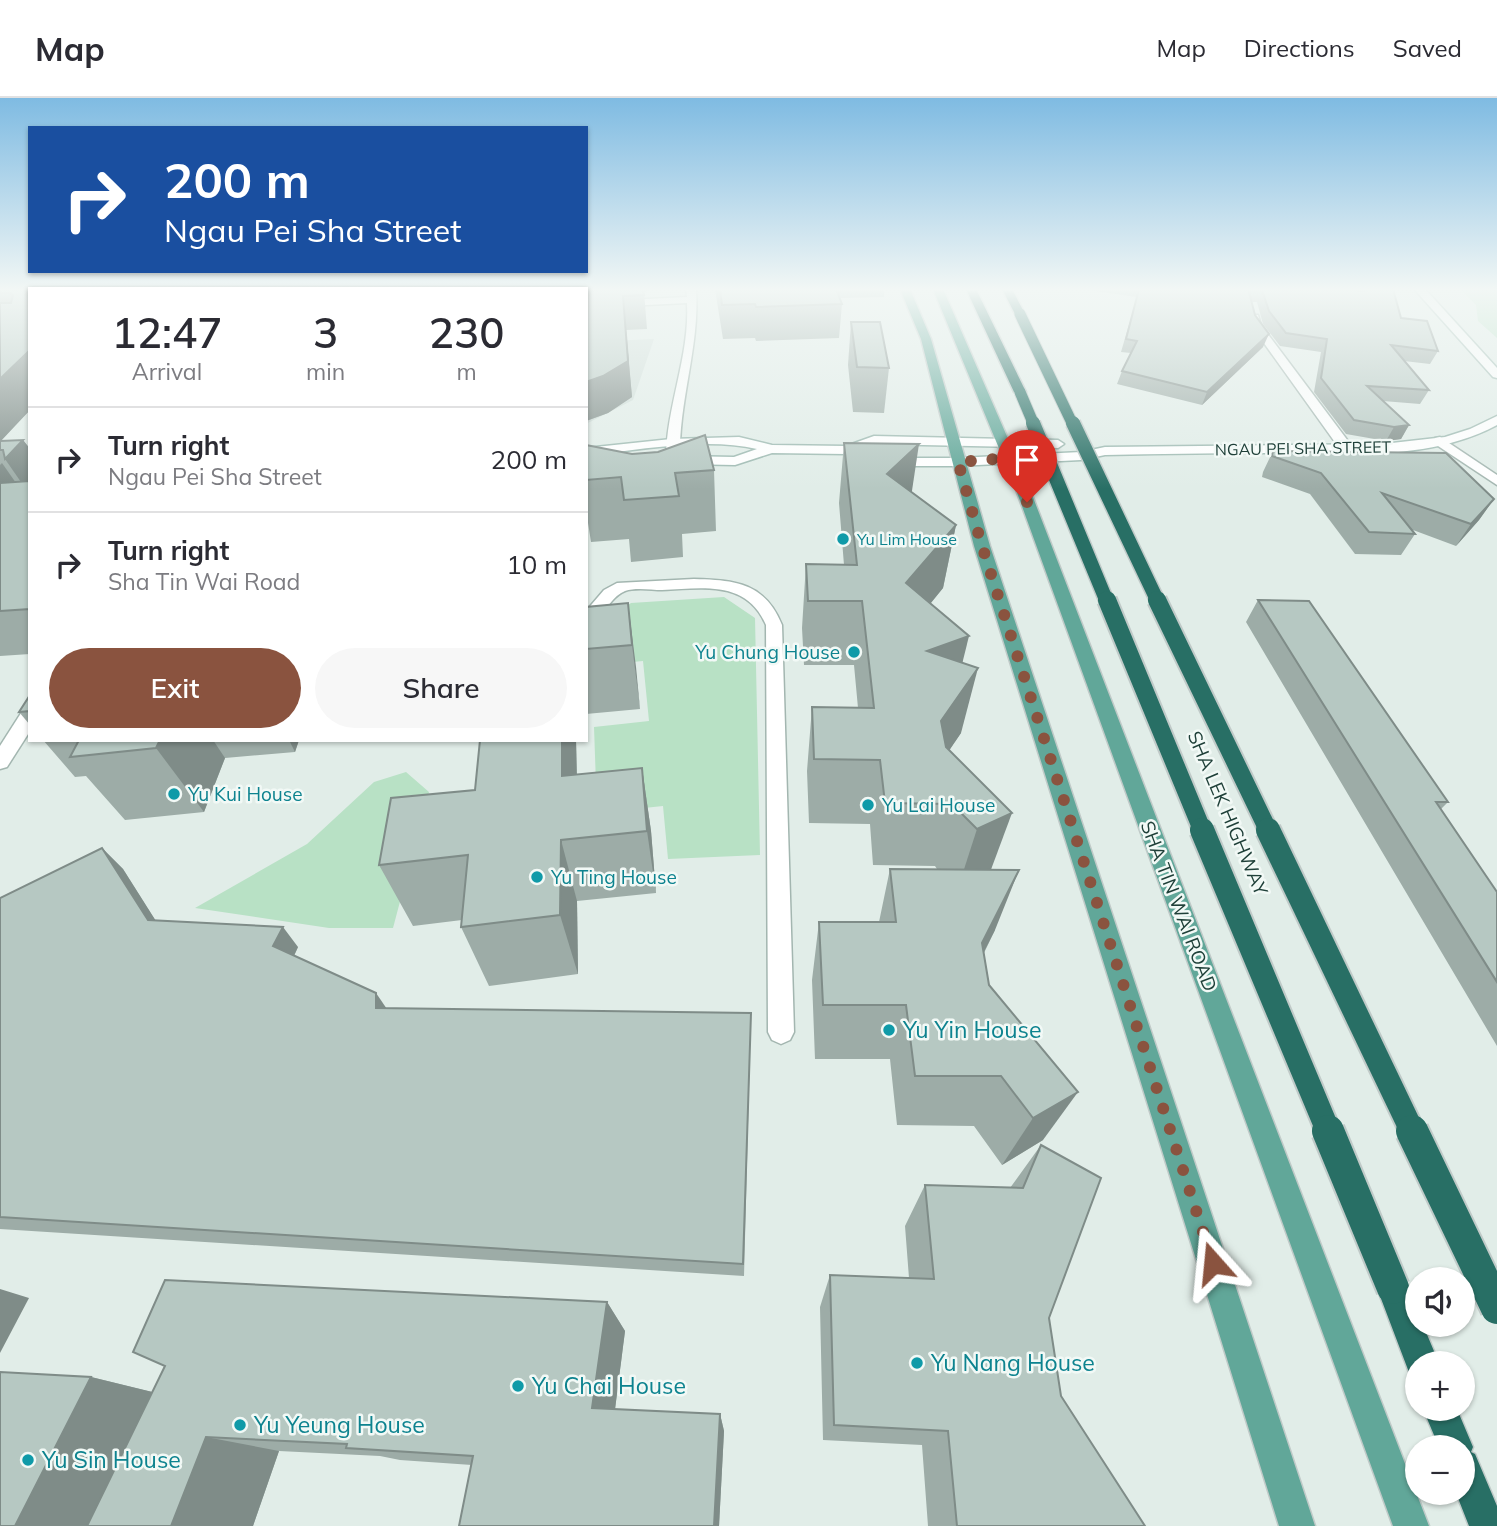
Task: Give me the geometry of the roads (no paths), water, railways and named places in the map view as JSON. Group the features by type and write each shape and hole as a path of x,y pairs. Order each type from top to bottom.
{"highway":[{"name":"SHA LEK HIGHWAY","path":"1003,356 1417,1351"},
{"name":"SHA LEK HIGHWAY","path":"1040,356 1497,1308"},
{"path":"1475,1496 1487,1526"}],"main road":[{"path":"930,356 986,558 1297,1526"},
{"name":"SHA TIN WAI ROAD","path":"966,356 1010,458 1411,1526"}],"street":[{"path":"671,443 687,356"},
{"path":"1278,356 1347,449"},
{"path":"1480,356 1497,374"},
{"name":"NGAU PEI SHA STREET","path":"588,452 671,443 739,441 772,449 848,450 879,462 958,462 1081,456 1105,451 1347,449 1440,441 1474,431 1497,419"},
{"name":"NGAU PEI SHA STREET","path":"848,450 874,440 1076,444 1105,451"},
{"path":"1440,441 1497,481"},
{"name":"NGAU PEI SHA STREET","path":"671,443 667,460 735,461 772,449"},
{"path":"588,466 613,464"},
{"path":"588,616 593,615 603,599 620,586 719,583 758,598 770,609 774,637 781,1032"},
{"path":"0,762 28,718"}],"place":[{"name":"Yu Lim House","path":"843,539"},
{"name":"Yu Chung House","path":"854,652"},
{"name":"Yu Kui House","path":"174,794"},
{"name":"Yu Lai House","path":"868,805"},
{"name":"Yu Ting House","path":"537,877"},
{"name":"Yu Yin House","path":"889,1030"},
{"name":"Yu Nang House","path":"917,1363"},
{"name":"Yu Chai House","path":"518,1386"},
{"name":"Yu Yeung House","path":"240,1425"},
{"name":"Yu Sin House","path":"28,1460"}]}
